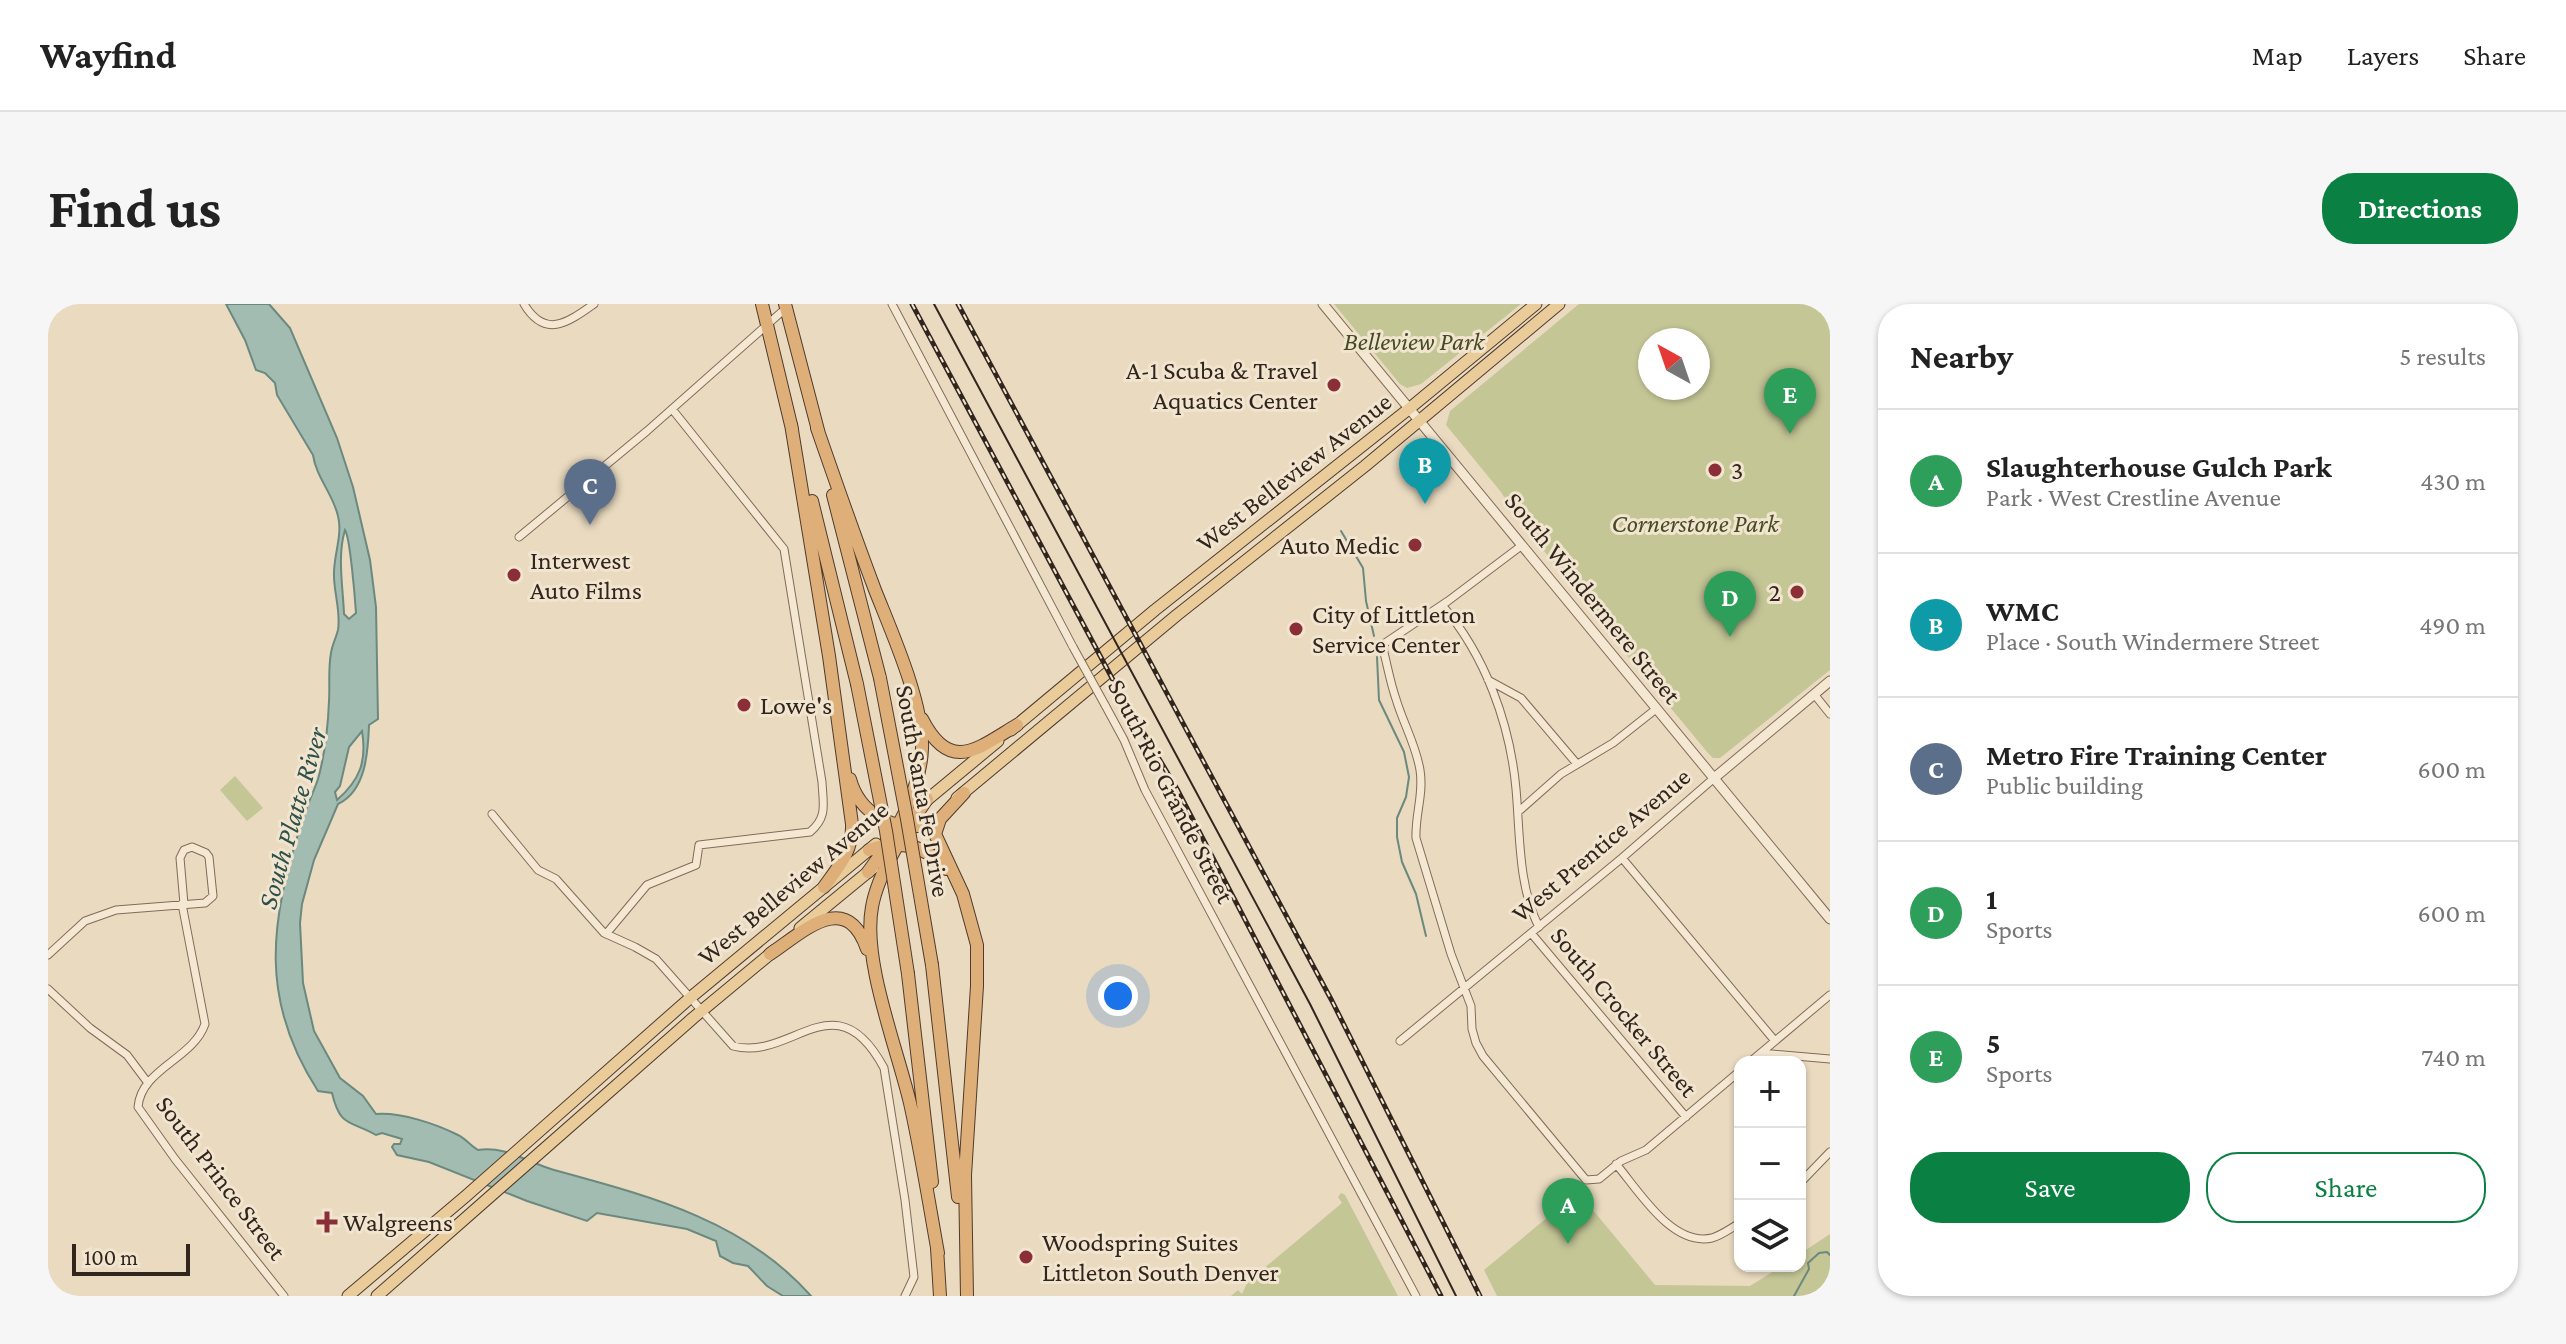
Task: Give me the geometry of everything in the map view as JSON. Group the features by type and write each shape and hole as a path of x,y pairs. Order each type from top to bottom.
{"highway":[{"name":"South Santa Fe Drive","path":"762,304 857,684 886,831 923,1089 940,1296"},
{"name":"South Santa Fe Drive","path":"787,305 880,678 907,819 932,965 967,1296"},
{"path":"791,424 842,749 852,840 848,853 824,887"},
{"path":"817,428 915,705 922,736 920,765 904,826"},
{"path":"915,705 934,740 954,752 972,751 1017,725"},
{"path":"842,749 854,791 861,803 880,819 904,826 924,825"},
{"path":"964,793 940,819 935,834 968,906 978,962 965,1175 967,1296"},
{"path":"927,799 904,826 894,844 872,907 870,936 878,980 910,1103 938,1253"},
{"path":"869,850 894,844 926,851 946,870 970,922 978,962"},
{"path":"868,872 894,844"},
{"path":"770,954 820,921 839,917 850,922 861,933 878,980"}],"main road":[{"name":"West Belleview Avenue","path":"927,799 1536,304"},
{"name":"West Belleview Avenue","path":"894,844 964,793 1559,304"},
{"name":"West Belleview Avenue","path":"348,1296 690,998 869,850 904,826"},
{"name":"West Belleview Avenue","path":"377,1296 701,1011 868,872"}],"street":[{"path":"524,304 539,323 548,327 560,324 594,304"},
{"name":"South Rio Grande Street","path":"892,304 1124,740 1145,790 1416,1296"},
{"name":"South Windermere Street","path":"1323,304 1830,919"},
{"path":"519,537 672,409 787,305"},
{"path":"606,934 647,885 696,865 699,845 810,832 821,823 823,811 822,782 784,549 672,409"},
{"path":"1521,546 1382,645 1395,698 1421,771 1416,838 1451,954 1471,1006 1476,1043 1483,1056 1586,1180 1599,1179 1616,1164 1646,1150 1734,1076"},
{"name":"South Crocker Street","path":"1442,605 1467,638 1488,680 1509,740 1518,837 1533,914 1539,927"},
{"path":"1488,680 1521,698 1577,764"},
{"name":"West Prentice Avenue","path":"1400,1041 1830,681"},
{"path":"1814,694 1830,714"},
{"path":"1518,812 1547,785 1613,743 1656,709"},
{"path":"492,814 538,870 556,879 595,925 606,934 656,959 733,1046 763,1047 817,1026 843,1027 860,1036 875,1051 884,1068 905,1200 914,1277 905,1296"},
{"path":"48,955 85,921 116,910 183,904 205,903 213,896 209,857 192,847 184,850 180,858 183,904 205,1024 196,1042 148,1083 127,1055 90,1028 48,989"},
{"path":"1622,858 1775,1041"},
{"name":"South Crocker Street","path":"1531,933 1686,1117"},
{"path":"1757,1056 1830,995"},
{"path":"1761,1053 1830,1059"},
{"name":"South Prince Street","path":"148,1083 139,1096 140,1112 284,1296"},
{"path":"1806,1177 1830,1152"},
{"path":"1616,1164 1668,1225 1682,1235 1710,1238 1734,1226"}],"green space":[{"name":"Belleview Park","path":"1334,304 1521,304 1421,384 1407,388 1400,384"},
{"name":"Cornerstone Park","path":"1579,304 1830,304 1830,670 1720,758 1713,758 1616,642 1609,629 1525,528 1501,492 1446,425 1450,411"},
{"path":"235,776 263,808 247,821 220,790"},
{"path":"1578,1192 1655,1285 1750,1286 1772,1272 1806,1272 1806,1250 1830,1234 1830,1296 1497,1296 1484,1270"},
{"path":"1341,1193 1345,1195 1398,1296 1231,1296 1238,1290 1242,1294 1248,1281 1258,1276 1342,1203 1338,1197"}],"shaded area":[{"path":"226,304 269,304 290,328 337,438 353,487 370,560 376,607 378,719 369,725 360,780 355,790 338,804 314,860 300,923 303,983 314,1031 340,1078 363,1096 376,1114 429,1123 461,1136 478,1150 507,1152 693,1214 756,1248 785,1270 811,1296 783,1296 767,1286 748,1266 720,1256 716,1241 687,1229 597,1213 587,1221 429,1162 397,1155 392,1147 400,1144 402,1139 382,1133 376,1135 347,1121 338,1112 332,1093 318,1091 286,1025 279,993 277,928 290,860 323,760 329,711 330,659 339,623 334,576 339,523 336,508 317,471 313,455 277,395 275,383 265,373 256,370 245,340","holes":["345,530 356,613 349,619 344,614 341,572","362,731 360,769 337,800 335,792 340,786 349,747"]}],"waterway":[{"path":"1341,531 1363,568 1374,636"},
{"path":"1377,657 1379,700 1404,752 1409,777 1406,797 1397,818 1397,837 1426,936"},
{"path":"1794,1296 1809,1269 1808,1263 1819,1253 1827,1252 1830,1255"}],"tram line":[{"path":"934,304 1310,1004 1456,1296"}],"railway":[{"path":"912,304 1120,693 1177,789 1441,1296"},
{"path":"958,304 1332,1001 1480,1296"}],"place":[{"name":"A-1 Scuba & Travel Aquatics Center","path":"1334,385"},
{"name":"5","path":"1790,434"},
{"name":"3","path":"1715,470"},
{"name":"WMC","path":"1425,504"},
{"name":"Metro Fire Training Center","path":"590,525"},
{"name":"Auto Medic","path":"1415,545"},
{"name":"Interwest Auto Films","path":"514,575"},
{"name":"2","path":"1797,592"},
{"name":"City of Littleton Service Center","path":"1296,629"},
{"name":"1","path":"1730,637"},
{"name":"Lowe's","path":"744,705"},
{"name":"Walgreens","path":"327,1222"},
{"name":"Slaughterhouse Gulch Park","path":"1568,1244"},
{"name":"Woodspring Suites Littleton South Denver","path":"1026,1257"}],"water label":[{"name":"South Platte River","path":"292,818"}]}
